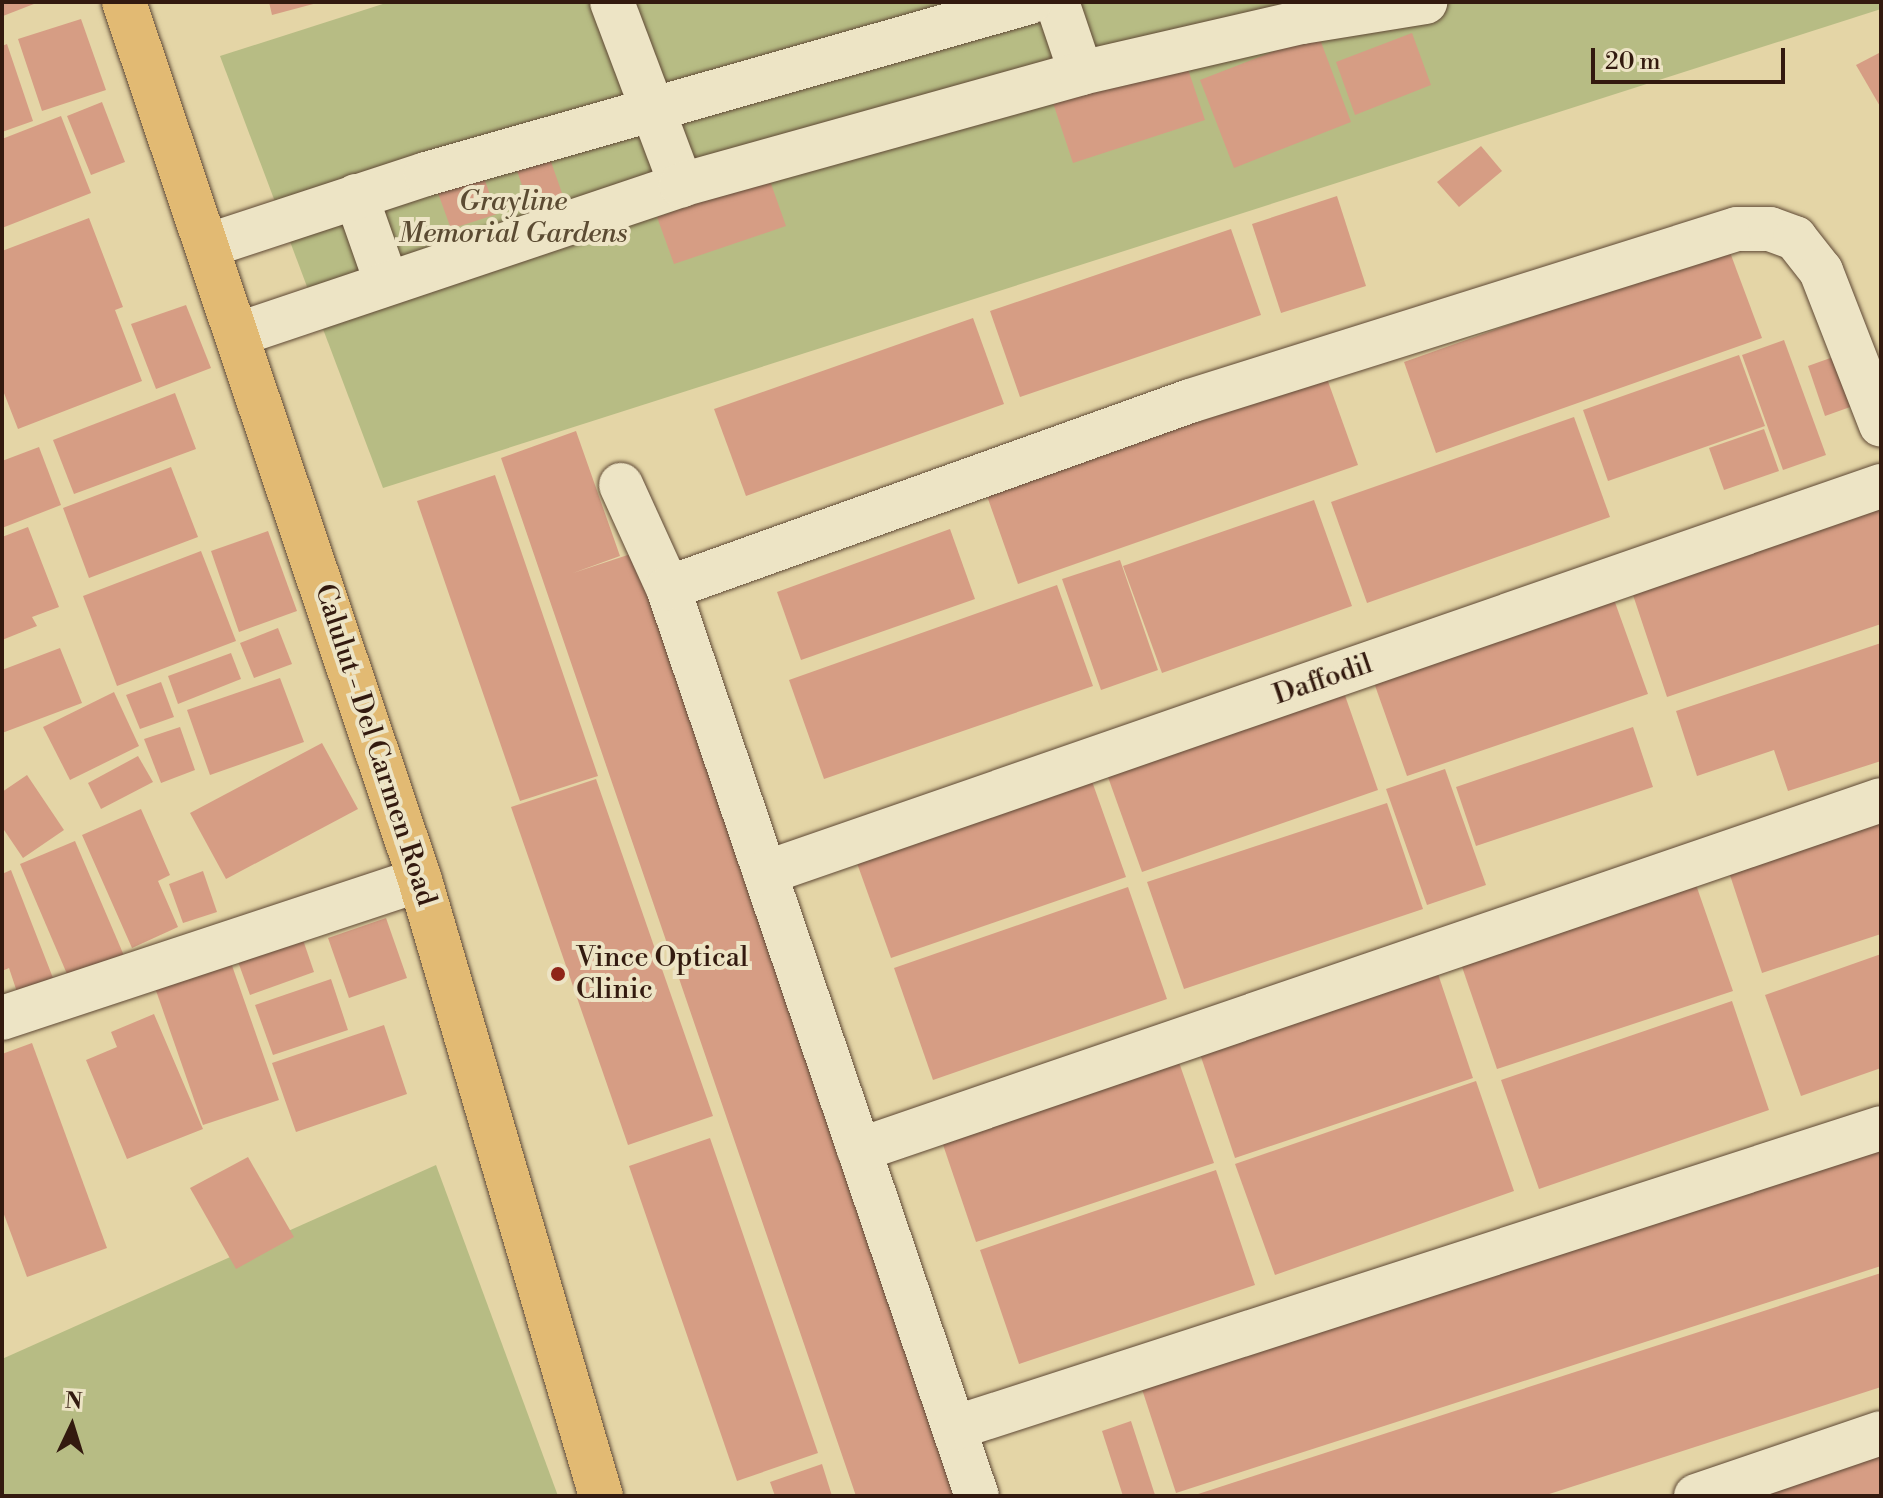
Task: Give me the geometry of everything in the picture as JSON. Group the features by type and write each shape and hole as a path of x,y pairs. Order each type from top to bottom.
{"main road":[{"name":"Calulut - Del Carmen Road","path":"124,2 210,245 420,880 601,1496"}],"street":[{"path":"612,2 681,185"},
{"path":"210,245 356,196 651,107 1030,2"},
{"path":"1057,2 1081,73"},
{"path":"239,334 386,281 681,185 1298,12 1425,2"},
{"path":"356,196 386,281"},
{"path":"668,588 1190,401 1737,229 1770,229 1795,238 1821,271 1881,425"},
{"path":"621,485 668,588 977,1496"},
{"name":"Daffodil","path":"765,873 1881,486"},
{"path":"859,1150 1881,800"},
{"path":"2,1018 420,880"},
{"path":"954,1428 1881,1128"},
{"path":"1696,1496 1881,1433"}],"green space":[{"name":"Grayline Memorial Gardens","path":"389,2 1881,2 1881,9 383,488 220,56"},
{"path":"436,1165 558,1496 2,1496 2,1359"}],"building":[{"path":"2,2 39,2 3,16"},
{"path":"269,2 317,2 317,3 272,15"},
{"path":"81,19 106,90 42,111 18,39"},
{"path":"1412,33 1431,85 1355,115 1336,62"},
{"path":"1318,34 1351,122 1234,168 1200,80"},
{"path":"7,44 33,121 2,132 2,46"},
{"path":"1881,52 1881,108 1856,65"},
{"path":"1184,57 1205,120 1073,163 1052,100"},
{"path":"102,102 125,162 91,175 67,116"},
{"path":"61,116 91,193 2,228 2,139"},
{"path":"1481,146 1502,171 1459,207 1437,182"},
{"path":"549,156 563,196 530,208 516,168"},
{"path":"484,178 497,214 451,229 438,193"},
{"path":"769,178 786,226 674,264 657,217"},
{"path":"1337,196 1366,286 1281,313 1252,224"},
{"path":"89,218 123,307 115,310 142,381 18,429 2,388 2,251"},
{"path":"1231,229 1261,315 1020,397 990,311"},
{"path":"1728,247 1762,338 1436,453 1404,362"},
{"path":"186,305 211,368 156,389 131,324"},
{"path":"973,318 1004,404 746,496 714,409"},
{"path":"1784,340 1826,455 1783,470 1742,355"},
{"path":"1739,355 1765,426 1608,481 1583,410"},
{"path":"1836,356 1853,406 1825,416 1808,366"},
{"path":"1320,359 1358,465 1018,584 981,479"},
{"path":"175,393 196,449 74,494 53,440"},
{"path":"1574,417 1610,517 1367,603 1331,502"},
{"path":"1764,429 1779,471 1724,490 1709,448"},
{"path":"576,431 620,556 573,573 646,549 971,1496 856,1496 501,458"},
{"path":"39,447 61,505 2,528 2,461"},
{"path":"171,467 198,537 89,578 63,508"},
{"path":"495,475 598,776 520,801 417,501"},
{"path":"1314,500 1352,606 1162,673 1123,566"},
{"path":"1881,503 1881,624 1667,697 1631,589"},
{"path":"28,527 59,607 32,617 37,626 2,640 2,537"},
{"path":"950,529 975,599 801,660 777,592"},
{"path":"268,531 297,611 239,632 211,551"},
{"path":"201,551 236,641 117,686 83,596"},
{"path":"1120,560 1158,670 1101,690 1062,579"},
{"path":"1057,585 1093,686 824,779 789,680"},
{"path":"1612,594 1648,694 1407,776 1372,677"},
{"path":"278,628 292,664 254,678 240,643"},
{"path":"1881,643 1881,761 1788,791 1774,750 1697,776 1676,711"},
{"path":"60,648 82,703 2,733 2,670"},
{"path":"231,653 241,679 178,704 168,676"},
{"path":"280,678 304,742 210,775 187,710"},
{"path":"161,682 174,717 140,729 126,695"},
{"path":"1341,684 1378,790 1142,872 1104,766"},
{"path":"114,692 139,746 70,780 43,727"},
{"path":"180,727 195,770 161,783 144,739"},
{"path":"1633,727 1653,787 1476,846 1456,787"},
{"path":"322,743 358,809 226,879 190,813"},
{"path":"138,756 153,782 101,809 88,783"},
{"path":"1445,769 1486,885 1427,905 1386,789"},
{"path":"1088,770 1126,877 891,958 853,852"},
{"path":"27,775 64,830 23,858 2,827 2,792"},
{"path":"596,779 713,1116 628,1145 511,807"},
{"path":"1387,803 1423,909 1184,989 1147,882"},
{"path":"141,809 170,875 158,881 178,927 132,948 82,835"},
{"path":"1881,817 1881,934 1762,973 1728,869"},
{"path":"75,841 125,958 70,981 20,864"},
{"path":"11,870 53,978 17,992 9,968 2,971 2,874"},
{"path":"203,871 217,912 183,923 169,884"},
{"path":"1694,879 1733,991 1497,1069 1459,958"},
{"path":"1128,887 1167,999 933,1080 894,968"},
{"path":"386,918 407,978 349,998 328,938"},
{"path":"301,934 314,972 250,995 236,956"},
{"path":"1881,954 1881,1068 1801,1096 1765,995"},
{"path":"229,957 279,1100 203,1125 153,982"},
{"path":"1435,965 1473,1078 1235,1158 1197,1045"},
{"path":"331,979 348,1030 273,1055 255,1005"},
{"path":"1732,1001 1769,1110 1539,1189 1501,1080"},
{"path":"154,1014 203,1129 127,1159 86,1060 117,1047 111,1032"},
{"path":"384,1025 407,1094 296,1132 272,1063"},
{"path":"32,1043 107,1248 27,1277 2,1209 2,1054"},
{"path":"1174,1048 1214,1163 976,1242 937,1127"},
{"path":"1476,1081 1514,1191 1275,1275 1235,1164"},
{"path":"1881,1134 1881,1266 1176,1493 1137,1374"},
{"path":"710,1138 818,1453 737,1481 629,1166"},
{"path":"248,1157 294,1237 236,1269 190,1188"},
{"path":"1216,1170 1255,1285 1019,1364 980,1250"},
{"path":"1881,1273 1881,1387 1543,1496 1192,1496"},
{"path":"1131,1421 1155,1495 1123,1496 1102,1431"},
{"path":"1881,1438 1881,1496 1713,1496"},
{"path":"822,1464 832,1496 775,1496 770,1482"}],"place":[{"name":"Vince Optical Clinic","path":"558,974"}]}
